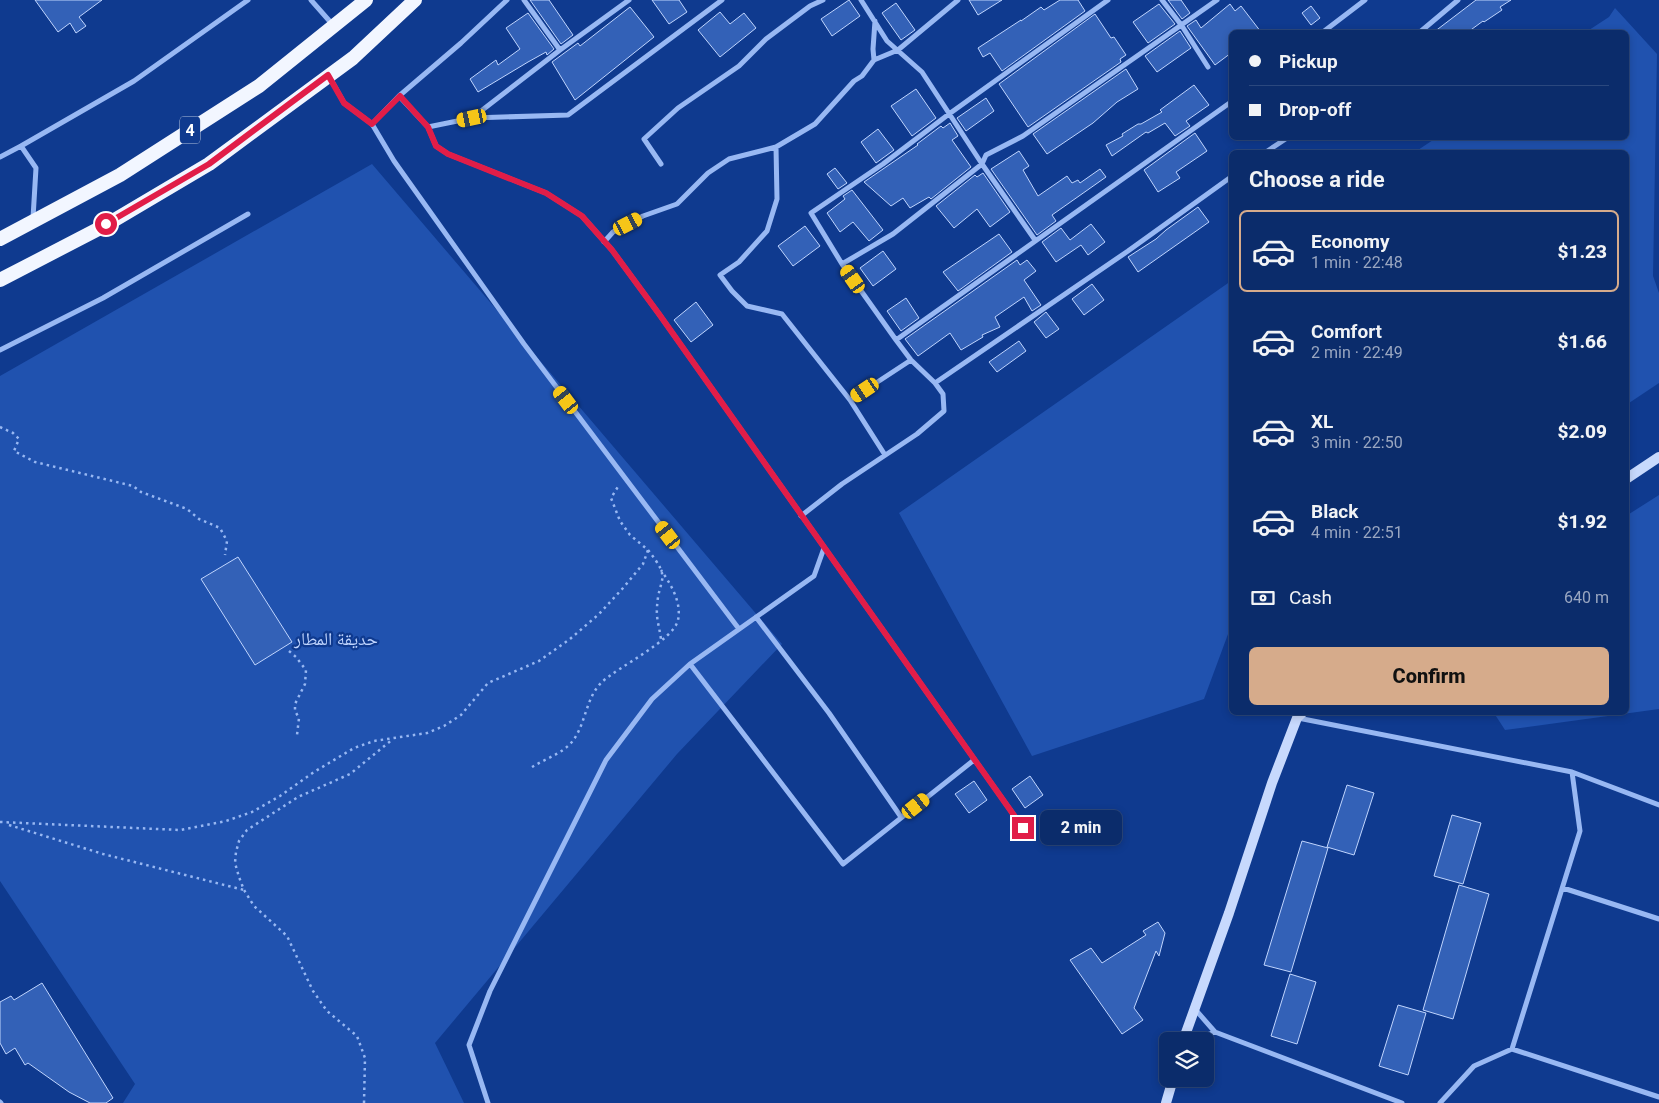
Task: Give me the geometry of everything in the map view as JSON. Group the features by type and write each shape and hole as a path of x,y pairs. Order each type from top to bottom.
{"highway":[{"name":"4","path":"0,239 120,175 259,86 366,0"},
{"name":"4","path":"0,280 106,224 209,164 353,58 415,0"}],"main road":[{"path":"1629,477 1659,457"},
{"path":"1186,1032 1229,913 1272,782 1300,715"},
{"path":"1166,1103 1171,1087"}],"street":[{"path":"0,156 21,146 134,81 248,0"},
{"path":"311,0 333,26"},
{"path":"372,124 400,96 507,0"},
{"path":"524,0 560,50"},
{"path":"472,118 629,0"},
{"path":"428,127 472,118 568,115 722,0"},
{"path":"661,164 644,139 678,108 739,66 766,39 810,6 823,0"},
{"path":"861,0 887,41 922,72 982,164 1035,240"},
{"path":"604,242 614,232 643,216 677,204 708,173 729,159 776,147 816,124 854,81 862,76 874,60 898,50 958,0"},
{"path":"801,516 842,484 917,434 944,411 943,394 935,383 911,360 896,340 842,264 811,213 883,164 949,114 1108,0"},
{"path":"1162,0 1182,26 1208,67"},
{"path":"842,264 892,234 982,164 986,155 1023,136 1217,0"},
{"path":"1326,30 1365,0"},
{"path":"1422,30 1458,0"},
{"path":"874,60 875,21"},
{"path":"328,75 344,103 372,124 394,161 524,344 739,628"},
{"path":"400,96 428,127 436,146 448,154 546,193 582,216 659,314 1023,828"},
{"path":"896,340 1229,103"},
{"path":"1269,150 1284,140"},
{"path":"21,146 36,168 33,222"},
{"path":"776,147 777,199 767,231 739,262 720,275 747,306 782,314 850,400 885,454"},
{"path":"935,383 1229,179"},
{"path":"0,350 103,298 248,214"},
{"path":"850,400 911,360"},
{"path":"488,1103 469,1045 490,990 606,760 652,700 690,664 814,576 824,548"},
{"path":"756,617 829,713 901,817"},
{"path":"690,664 843,864 974,760"},
{"path":"1300,715 1572,772 1659,806"},
{"path":"1512,1049 1580,831 1572,772"},
{"path":"1563,888 1659,919"},
{"path":"1194,1007 1215,1032 1402,1103"},
{"path":"1440,1103 1474,1066 1512,1049 1659,1097"}],"path":[{"path":"0,427 13,433 19,439 14,451 35,462 133,486 140,492 187,509 199,519 220,528 227,541 225,555"},
{"path":"624,478 610,498 620,520 630,535 648,550 658,562 661,570 663,578 656,607 661,640"},
{"path":"1,823 180,830 226,822 252,812 354,748 374,741 427,732 444,726 461,715 488,683 539,661 570,639 599,614 643,564 648,550"},
{"path":"532,767 561,752 570,744 601,682 661,640 674,628 678,620 677,599 661,570"},
{"path":"289,651 302,662 306,670 305,684 295,704 299,718 296,734"},
{"path":"364,1103 365,1058 357,1036 327,1011 313,991 287,936 254,906 244,890 235,863 239,840 247,830 298,797 350,774 395,738"},
{"path":"1,823 103,854 244,890"}],"green space":[{"path":"1615,8 1657,54 1653,276 1659,293 1659,383 1629,403 1629,150 1418,150 1433,140 1629,140 1629,30 1589,30 1609,17"},
{"name":"حديقة المطار","path":"372,164 782,644 677,754 435,1043 464,1103 123,1103 135,1084 0,881 0,376"},
{"path":"1229,282 1229,631 1204,699 1032,756 899,513"},
{"path":"1659,495 1659,709 1629,713 1629,514"},
{"path":"1495,715 1615,715 1505,730"}],"building":[{"path":"35,0 102,0 79,17 86,26 76,33 70,23 58,32"},
{"path":"530,0 549,0 573,35 561,44"},
{"path":"652,0 679,0 687,12 669,24"},
{"path":"849,0 860,16 832,36 821,19"},
{"path":"969,0 1002,0 978,15"},
{"path":"1060,0 1078,0 1085,11 1002,71 990,53 983,57 978,48 1041,7 1044,10"},
{"path":"1168,0 1181,0 1190,13 1182,19"},
{"path":"1476,0 1511,0 1500,7 1502,10 1471,30 1437,30"},
{"path":"896,3 915,30 901,40 882,13"},
{"path":"1159,4 1175,24 1148,43 1133,22"},
{"path":"1230,4 1235,11 1241,6 1259,30 1229,30 1229,54 1215,65 1187,26 1196,20 1201,28"},
{"path":"1311,6 1320,18 1311,25 1302,13"},
{"path":"630,7 654,37 575,100 552,62 578,43 580,46"},
{"path":"720,12 730,24 744,13 756,28 720,57 698,30"},
{"path":"528,13 554,49 547,55 546,52 478,92 470,79 496,60 498,65 520,49 506,28"},
{"path":"1095,14 1111,38 1114,37 1126,55 1120,59 1121,62 1028,127 999,84"},
{"path":"1180,31 1191,48 1157,72 1145,56"},
{"path":"1126,69 1138,89 1117,102 1093,123 1047,154 1033,134"},
{"path":"1194,85 1209,105 1186,121 1190,126 1175,136 1165,123 1148,133 1146,132 1112,156 1106,145 1123,136 1122,134 1138,124 1162,112 1160,110"},
{"path":"916,89 936,118 912,136 891,106"},
{"path":"986,98 994,111 966,131 957,118"},
{"path":"950,123 958,136 952,140 971,167 931,199 929,197 910,208 903,198 891,206 864,182 918,145 941,126 943,128"},
{"path":"878,129 894,150 876,163 861,142"},
{"path":"1195,133 1207,151 1176,172 1180,178 1158,192 1144,170"},
{"path":"1019,151 1029,166 1023,170 1038,196 1067,176 1072,183 1078,180 1080,183 1100,169 1106,177 1052,215 1056,221 1037,235 991,169"},
{"path":"835,168 847,183 838,189 827,174"},
{"path":"983,173 1010,212 990,227 977,209 954,228 936,206 975,175 977,177"},
{"path":"852,190 883,230 869,241 853,222 840,232 827,213 845,199 843,196"},
{"path":"1198,207 1209,222 1138,272 1128,257 1156,239"},
{"path":"1091,224 1105,242 1088,255 1081,245 1056,262 1042,242 1061,228 1070,240"},
{"path":"805,226 820,246 793,266 778,246"},
{"path":"999,234 1012,252 958,291 943,272"},
{"path":"883,251 896,269 873,286 860,268"},
{"path":"1017,260 1020,265 1027,260 1036,271 1024,280 1041,305 1032,311 1024,297 995,317 1000,327 982,335 983,337 961,350 950,333 918,356 905,339"},
{"path":"1092,284 1104,300 1084,315 1072,299"},
{"path":"906,298 919,318 901,331 887,311"},
{"path":"696,302 713,325 691,342 674,320"},
{"path":"1046,312 1059,329 1046,338 1034,322"},
{"path":"1019,341 1026,351 997,372 989,362"},
{"path":"238,557 292,642 255,665 201,579"},
{"path":"1030,776 1043,795 1025,808 1012,789"},
{"path":"974,781 987,800 969,813 955,794"},
{"path":"1347,785 1374,793 1354,855 1327,847"},
{"path":"1452,815 1481,823 1463,884 1434,876"},
{"path":"1302,841 1328,848 1291,972 1264,965"},
{"path":"1459,885 1489,894 1453,1019 1423,1010"},
{"path":"1158,922 1165,933 1159,956 1156,951 1134,1008 1143,1020 1122,1034 1070,960 1091,948 1102,963 1146,935 1143,931"},
{"path":"1290,974 1316,982 1297,1044 1271,1036"},
{"path":"42,983 113,1098 106,1103 90,1103 69,1092 28,1063 25,1065 15,1048 6,1054 0,1043 0,1002 11,996 14,1000"},
{"path":"1398,1005 1426,1013 1408,1075 1379,1066"}],"route":[{"path":"106,224 209,164 328,75 344,103 372,124 400,96 428,127 436,146 448,154 546,193 582,216 612,250 1023,828"}]}
